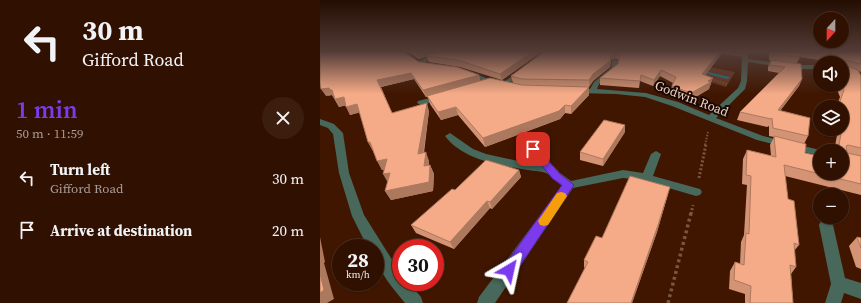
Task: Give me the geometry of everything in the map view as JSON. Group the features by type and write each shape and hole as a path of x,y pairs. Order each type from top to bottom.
{"street":[{"path":"593,91 596,83 614,66"},
{"path":"710,119 741,89 744,81 745,66"},
{"path":"791,66 813,67"},
{"path":"503,85 528,67"},
{"path":"460,70 492,82 512,87"},
{"path":"479,87 492,82"},
{"name":"Godwin Road","path":"566,91 593,91 646,95 675,104 777,144 813,152"},
{"path":"421,103 451,95"},
{"path":"320,122 331,126 338,133 344,173 358,216 382,258 415,303"},
{"path":"450,136 460,145 477,153 551,171"},
{"path":"533,149 551,171 568,185"},
{"path":"647,178 656,154"},
{"path":"485,303 545,220 568,185 623,174 647,178 696,192"},
{"path":"826,225 840,284 833,303"},
{"path":"840,284 861,291"}],"path":[{"path":"711,79 741,89"},
{"path":"668,303 696,192 710,119"}],"shaded area":[{"path":"662,66 704,66 735,72 726,87"}],"building":[{"path":"320,66 450,66 479,75 423,90 411,73 377,80 392,113 427,103 418,154 426,152 424,166 430,165 429,182 385,191 390,173 383,174 387,159 377,161 370,142 368,142 357,104 346,107 344,97 335,99 332,90 329,88 321,89"},
{"path":"476,66 511,66 500,74"},
{"path":"525,66 603,66 593,74 589,80 522,79 511,76"},
{"path":"615,66 708,66 702,74 713,78 708,81 711,82 691,93 672,86 676,77 661,70 654,80 641,75 640,81 600,78"},
{"path":"779,66 801,66 802,79 778,110 810,118 808,136 773,128 772,118 740,112 785,67"},
{"path":"849,67 858,70 861,76 861,148 849,144 839,144 841,136 849,136 849,100 840,100 843,92 849,92"},
{"path":"490,78 522,85 589,87 571,106 565,105 559,111 483,138 456,107 438,112 427,96"},
{"path":"604,120 625,125 603,159 580,152"},
{"path":"774,136 806,144 805,153 813,155 813,172 784,165 788,199 794,201 799,245 794,243 796,267 790,265 793,303 750,303 751,286 734,280 735,262 744,265 746,233 749,234 751,176 746,175 747,150 776,157"},
{"path":"849,153 861,156 861,184 845,180 849,180"},
{"path":"486,160 519,170 490,202 487,201 450,242 411,225 452,189 455,190"},
{"path":"630,176 670,187 631,303 567,303 588,262 584,260 596,236 602,238"},
{"path":"857,237 861,238 861,248"},
{"path":"320,273 324,290 320,293"}],"waterway":[{"path":"701,71 728,78"}],"slow traffic":[{"path":"544,221 561,196"}],"route":[{"path":"509,270 568,185 556,176 533,149"}]}
